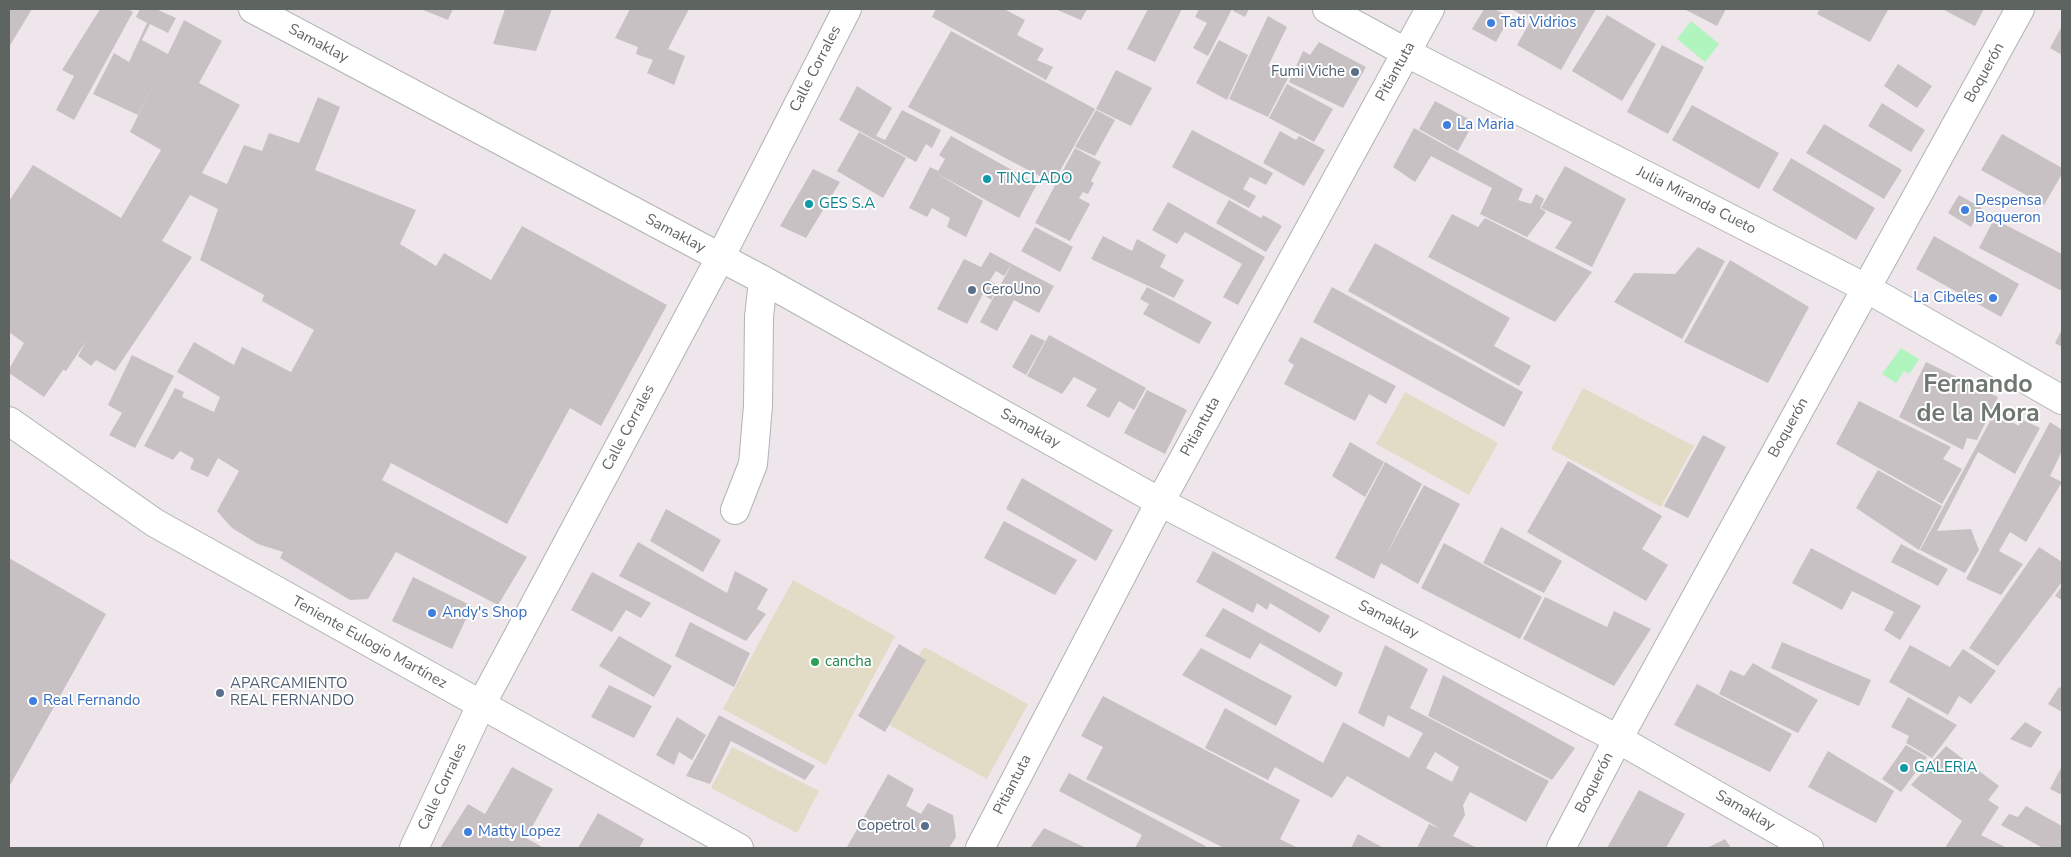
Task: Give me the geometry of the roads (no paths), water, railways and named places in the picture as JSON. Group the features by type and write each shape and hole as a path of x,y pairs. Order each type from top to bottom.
{"street":[{"name":"Samaklay","path":"253,9 763,280 1160,502 1618,738 1809,848"},
{"name":"Calle Corrales","path":"414,848 481,705 720,258 847,9"},
{"name":"Julia Miranda Cueto","path":"1327,9 1866,288 2062,400"},
{"name":"Pitiantuta","path":"980,848 1160,502 1430,9"},
{"name":"Boquerón","path":"1561,848 1618,738 2020,9"},
{"path":"735,510 753,464 758,406 759,317 763,280"},
{"name":"Teniente Eulogio Martínez","path":"9,421 155,522 739,848"}],"place":[{"name":"Tati Vidrios","path":"1491,23"},
{"name":"Fumi Viche","path":"1355,72"},
{"name":"La Maria","path":"1447,125"},
{"name":"TINCLADO","path":"987,179"},
{"name":"GES S.A","path":"809,204"},
{"name":"Despensa Boqueron","path":"1965,210"},
{"name":"CeroUno","path":"972,290"},
{"name":"La Cibeles","path":"1993,298"},
{"name":"Andy's Shop","path":"432,613"},
{"name":"cancha","path":"815,662"},
{"name":"APARCAMIENTO REAL FERNANDO","path":"220,693"},
{"name":"Real Fernando","path":"33,701"},
{"name":"GALERIA","path":"1904,768"},
{"name":"Copetrol","path":"925,826"},
{"name":"Matty Lopez","path":"468,832"}],"district":[{"name":"Fernando de la Mora","path":"1978,400"}]}
